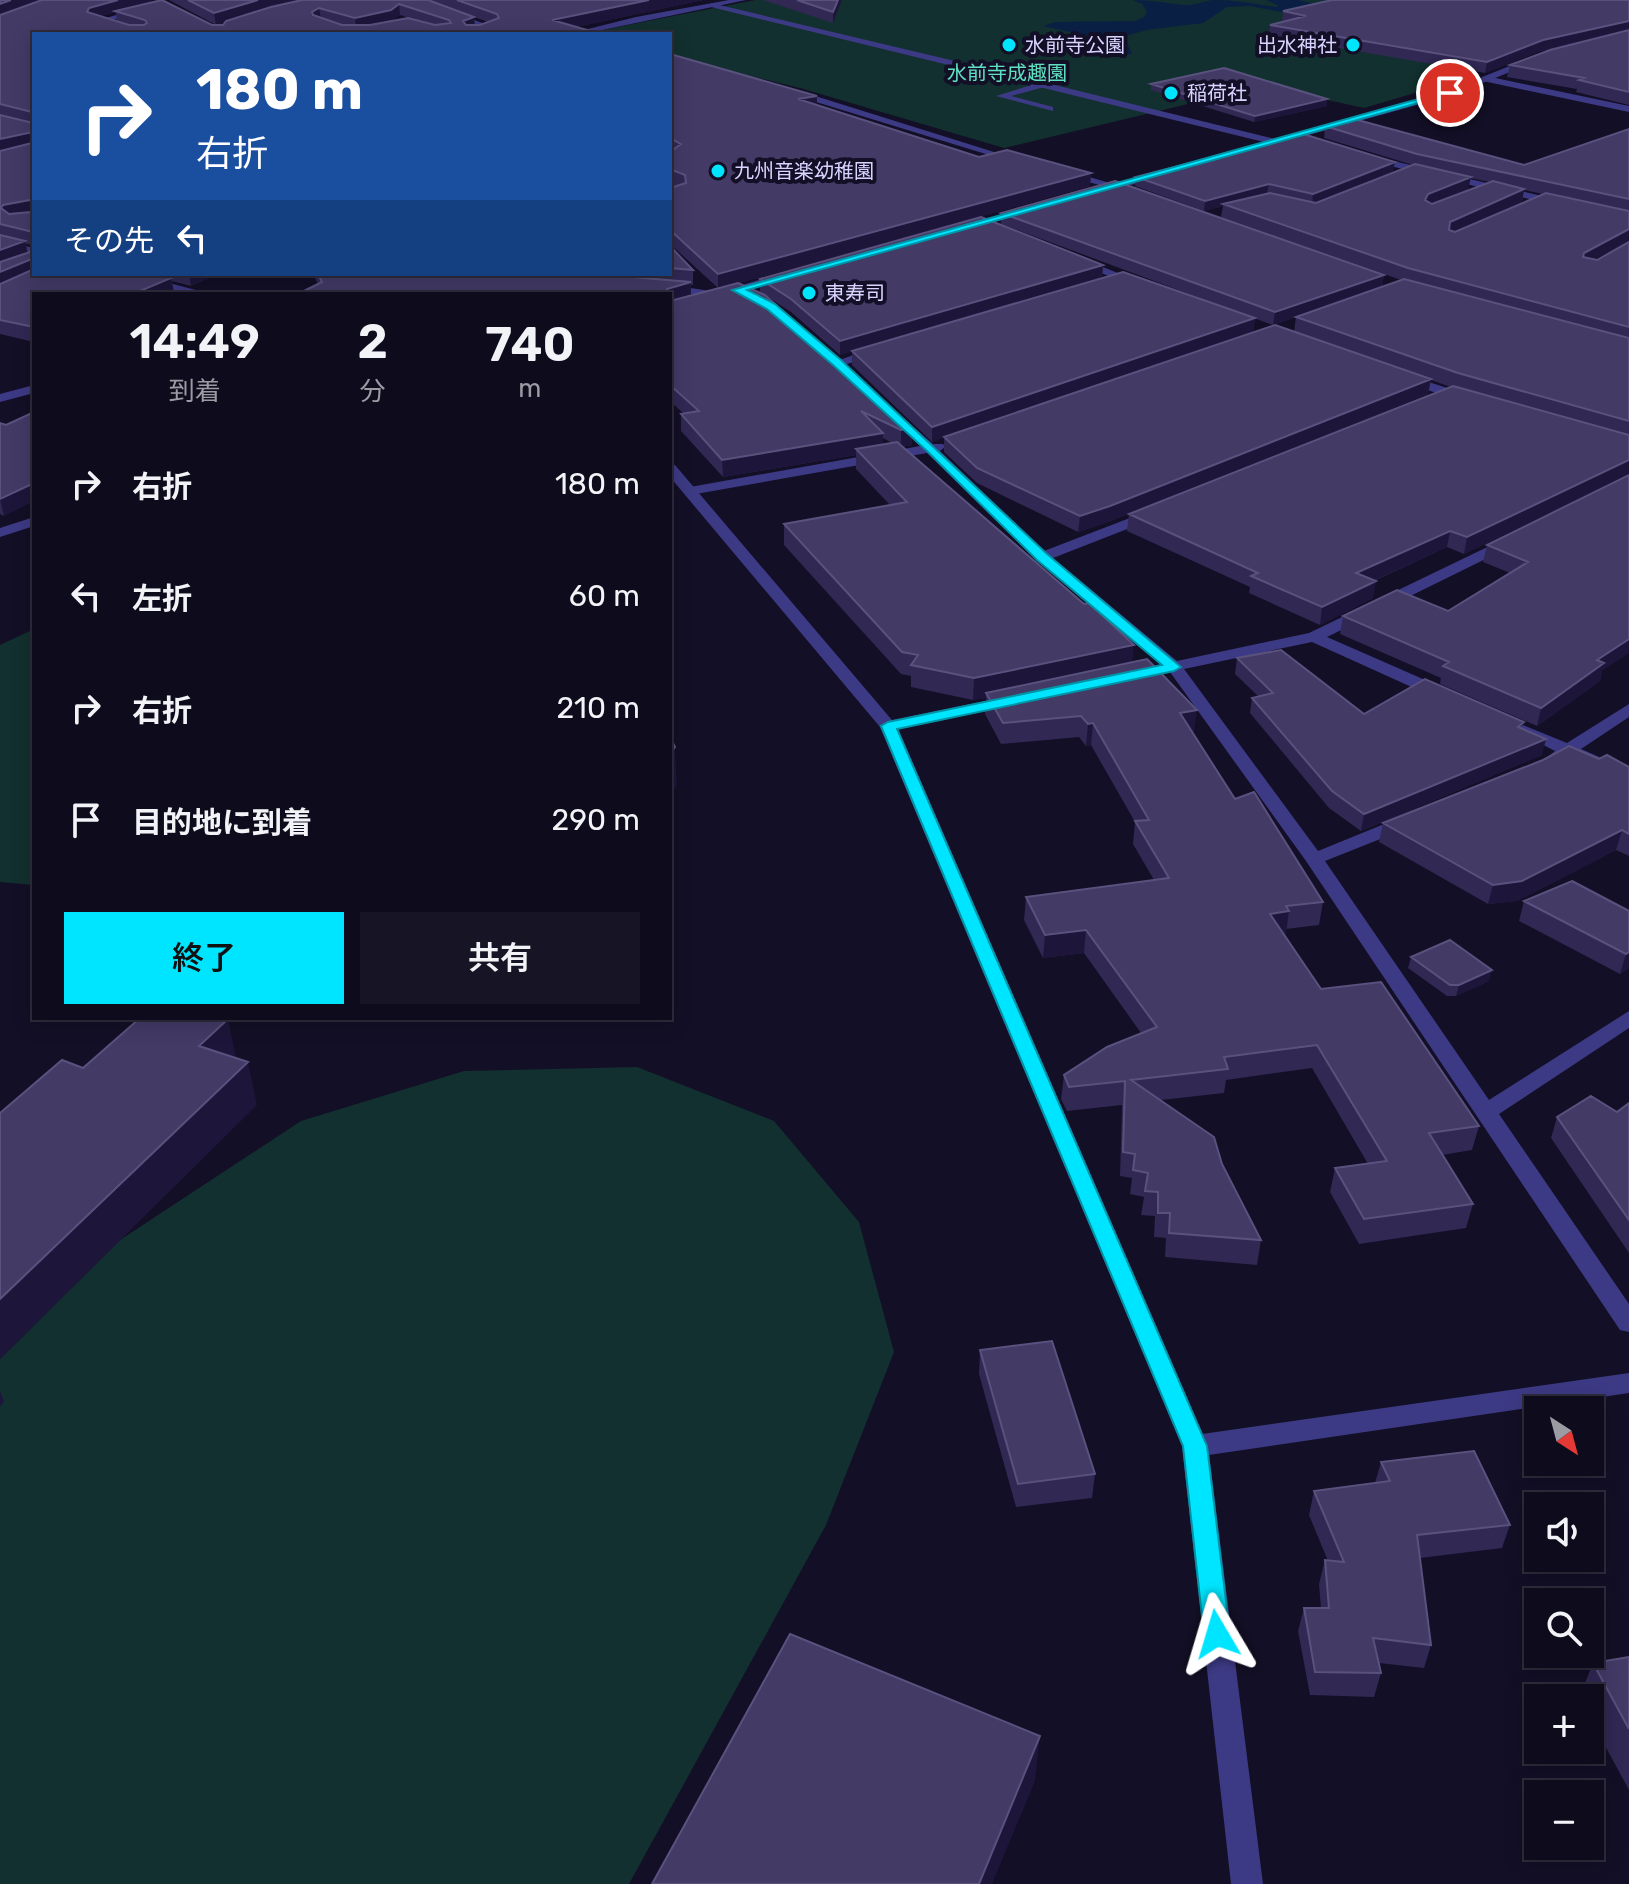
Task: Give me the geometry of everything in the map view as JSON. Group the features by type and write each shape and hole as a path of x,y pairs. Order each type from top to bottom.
{"street":[{"path":"409,0 493,28 478,32"},
{"path":"695,0 1276,142"},
{"path":"582,32 742,0"},
{"path":"134,32 96,22 152,8"},
{"path":"1248,149 1384,113 1544,56"},
{"path":"1486,79 1629,109"},
{"path":"1041,85 1001,96 1050,109"},
{"path":"788,91 1025,163"},
{"path":"1296,136 1311,141"},
{"path":"1354,153 1412,171 1570,206"},
{"path":"1085,194 1177,169"},
{"path":"1055,171 1143,196"},
{"path":"1398,176 1412,171"},
{"path":"1475,194 1489,188"},
{"path":"1519,211 1541,200"},
{"path":"951,230 1040,206"},
{"path":"981,223 995,228"},
{"path":"0,243 32,251"},
{"path":"1065,256 1150,288"},
{"path":"648,286 714,293 737,290 792,274"},
{"path":"128,276 196,292"},
{"path":"1107,283 1122,278"},
{"path":"700,282 714,293"},
{"path":"737,290 760,301"},
{"path":"672,309 714,293"},
{"path":"838,363 882,349"},
{"path":"1391,374 1479,402"},
{"path":"0,398 32,390"},
{"path":"1421,405 1449,394"},
{"path":"884,406 1042,557 1174,667 1314,859 1629,1323"},
{"path":"690,491 931,449 959,441"},
{"path":"672,470 888,726 1195,1446 1247,1884"},
{"path":"1042,557 1166,509"},
{"path":"0,533 32,522"},
{"path":"1144,673 1314,637 1526,534"},
{"path":"1314,637 1456,701"},
{"path":"888,726 1024,698"},
{"path":"1531,772 1570,751 1629,709"},
{"path":"1513,726 1629,777"},
{"path":"1314,859 1430,813"},
{"path":"1487,1111 1629,1018"},
{"path":"1195,1446 1629,1383"}],"green space":[{"name":"水前寺成趣園","path":"755,0 1371,0 1519,55 1435,87 1364,108 1263,86 1004,148 800,88 672,56 672,32 592,32"},
{"path":"32,630 32,885 0,882 0,645"},
{"path":"637,1067 774,1121 859,1222 894,1352 826,1525 629,1884 0,1884 0,1406 3,1402 0,1400 0,1359 120,1240 301,1121 464,1071"}],"water":[{"path":"1133,0 1187,5 1221,0 1277,7 1266,0 1298,0 1323,6 1281,12 1250,6 1227,7 1203,23 1146,30 1126,36 1088,36 1043,26 1055,22 1135,21 1147,12 1142,4"}],"building":[{"path":"42,0 118,0 89,8 87,12 129,25 144,25 147,23 145,20 115,11 162,0 212,25 223,25 226,21 302,0 428,0 474,17 463,21 466,25 480,25 499,18 497,14 457,0 649,0 552,20 594,32 32,32 32,112 0,104 0,15","holes":["399,4 451,23 435,25 408,18 370,25 342,25 312,12 319,8 355,18 391,10"]},
{"path":"188,0 258,0 214,13"},
{"path":"797,0 838,0 833,12"},
{"path":"1332,0 1629,0 1629,21 1543,40 1487,62 1270,25 1306,16 1283,11"},
{"path":"1629,30 1629,92 1579,80 1584,78 1510,65 1550,50"},
{"path":"672,55 817,96 798,99 979,157 1007,150 1091,173 718,274 672,232 672,187 686,183 685,175 672,170 672,151 681,144 672,139"},
{"path":"1224,68 1327,99 1255,116 1151,84"},
{"path":"0,115 32,123 32,132 0,139"},
{"path":"1354,119 1524,165 1629,129 1629,199 1417,154 1325,126"},
{"path":"1303,134 1395,162 1313,194 1269,184 1205,201 1136,177"},
{"path":"32,143 32,202 3,205 1,208 9,214 31,212 32,209 32,232 0,224 0,151"},
{"path":"1415,164 1471,177 1428,194 1425,200 1432,204 1493,181 1524,189 1450,222 1449,230 1455,232 1546,193 1629,211 1629,229 1584,253 1583,257 1597,260 1629,242 1629,327 1408,268 1223,204 1270,193 1316,203"},
{"path":"1115,181 1384,275 1275,312 1001,213"},
{"path":"981,217 1103,265 840,341 791,299 760,279"},
{"path":"0,235 25,241 0,250"},
{"path":"672,248 693,270 672,268"},
{"path":"32,251 32,259 0,272 0,262"},
{"path":"32,270 32,276 171,278 138,292 32,292 32,327 0,320 0,284"},
{"path":"1123,272 1255,318 932,427 852,351"},
{"path":"319,276 620,276 691,282 667,289 667,292 302,292 322,282"},
{"path":"1404,279 1629,338 1629,421 1458,373 1296,317"},
{"path":"738,283 765,295 912,428 901,430 861,411 883,433 722,460 681,414 699,411 672,387 672,300"},
{"path":"1275,325 1431,379 1080,516 977,468 944,437"},
{"path":"1453,386 1629,435 1629,460 1467,537 1450,531 1356,573 1376,581 1322,607 1251,576 1258,573 1129,514"},
{"path":"32,413 32,484 0,499 0,423 6,425"},
{"path":"897,442 1084,604 1089,603 1134,645 974,678 911,665 918,655 902,652 784,524 907,502 856,449"},
{"path":"1629,475 1629,639 1597,660 1604,663 1541,708 1443,666 1449,662 1343,616 1397,590 1448,611 1528,562 1487,545"},
{"path":"1281,650 1364,714 1425,679 1524,722 1518,727 1546,739 1364,814 1332,791 1252,698 1273,693 1237,658"},
{"path":"1147,659 1197,710 1180,713 1235,799 1254,792 1323,902 1286,906 1289,911 1270,914 1321,989 1381,982 1479,1126 1429,1133 1473,1204 1364,1219 1335,1168 1387,1161 1317,1045 1224,1057 1228,1069 1131,1080 1214,1137 1222,1164 1261,1240 1169,1233 1170,1213 1158,1213 1158,1192 1145,1191 1148,1173 1133,1170 1135,1154 1123,1152 1125,1081 1069,1087 1064,1075 1107,1047 1157,1027 1086,930 1045,935 1026,897 1169,878 1135,821 1149,820 1093,723 1088,724 1081,716 1003,723 986,693"},
{"path":"1569,746 1599,759 1607,755 1629,767 1629,834 1622,830 1522,881 1493,885 1383,823 1543,760"},
{"path":"1572,881 1629,911 1629,952 1626,954 1524,901"},
{"path":"1450,940 1492,970 1459,985 1450,985 1411,957"},
{"path":"138,1020 227,1020 199,1046 248,1062 0,1299 0,1113 62,1060 83,1068"},
{"path":"1591,1096 1617,1112 1629,1103 1629,1220 1557,1117"},
{"path":"1052,1341 1095,1474 1018,1484 980,1350"},
{"path":"1474,1451 1510,1525 1417,1535 1431,1645 1373,1638 1381,1673 1315,1672 1304,1608 1329,1608 1325,1560 1344,1562 1314,1491 1390,1481 1381,1462"},
{"path":"790,1634 1040,1736 979,1884 652,1884"},
{"path":"1629,1657 1629,1729 1596,1668 1604,1668 1604,1661"}],"waterway":[{"path":"1117,37 1115,43 1127,48 1130,53"}],"place":[{"name":"水前寺公園","path":"1009,45"},
{"name":"出水神社","path":"1353,45"},
{"name":"稲荷社","path":"1171,93"},
{"name":"九州音楽幼稚園","path":"718,171"},
{"name":"東寿司","path":"809,293"}],"route":[{"path":"1217,1634 1195,1446 888,726 1174,667 1042,557 931,449 771,306 737,290 1450,93"}]}
